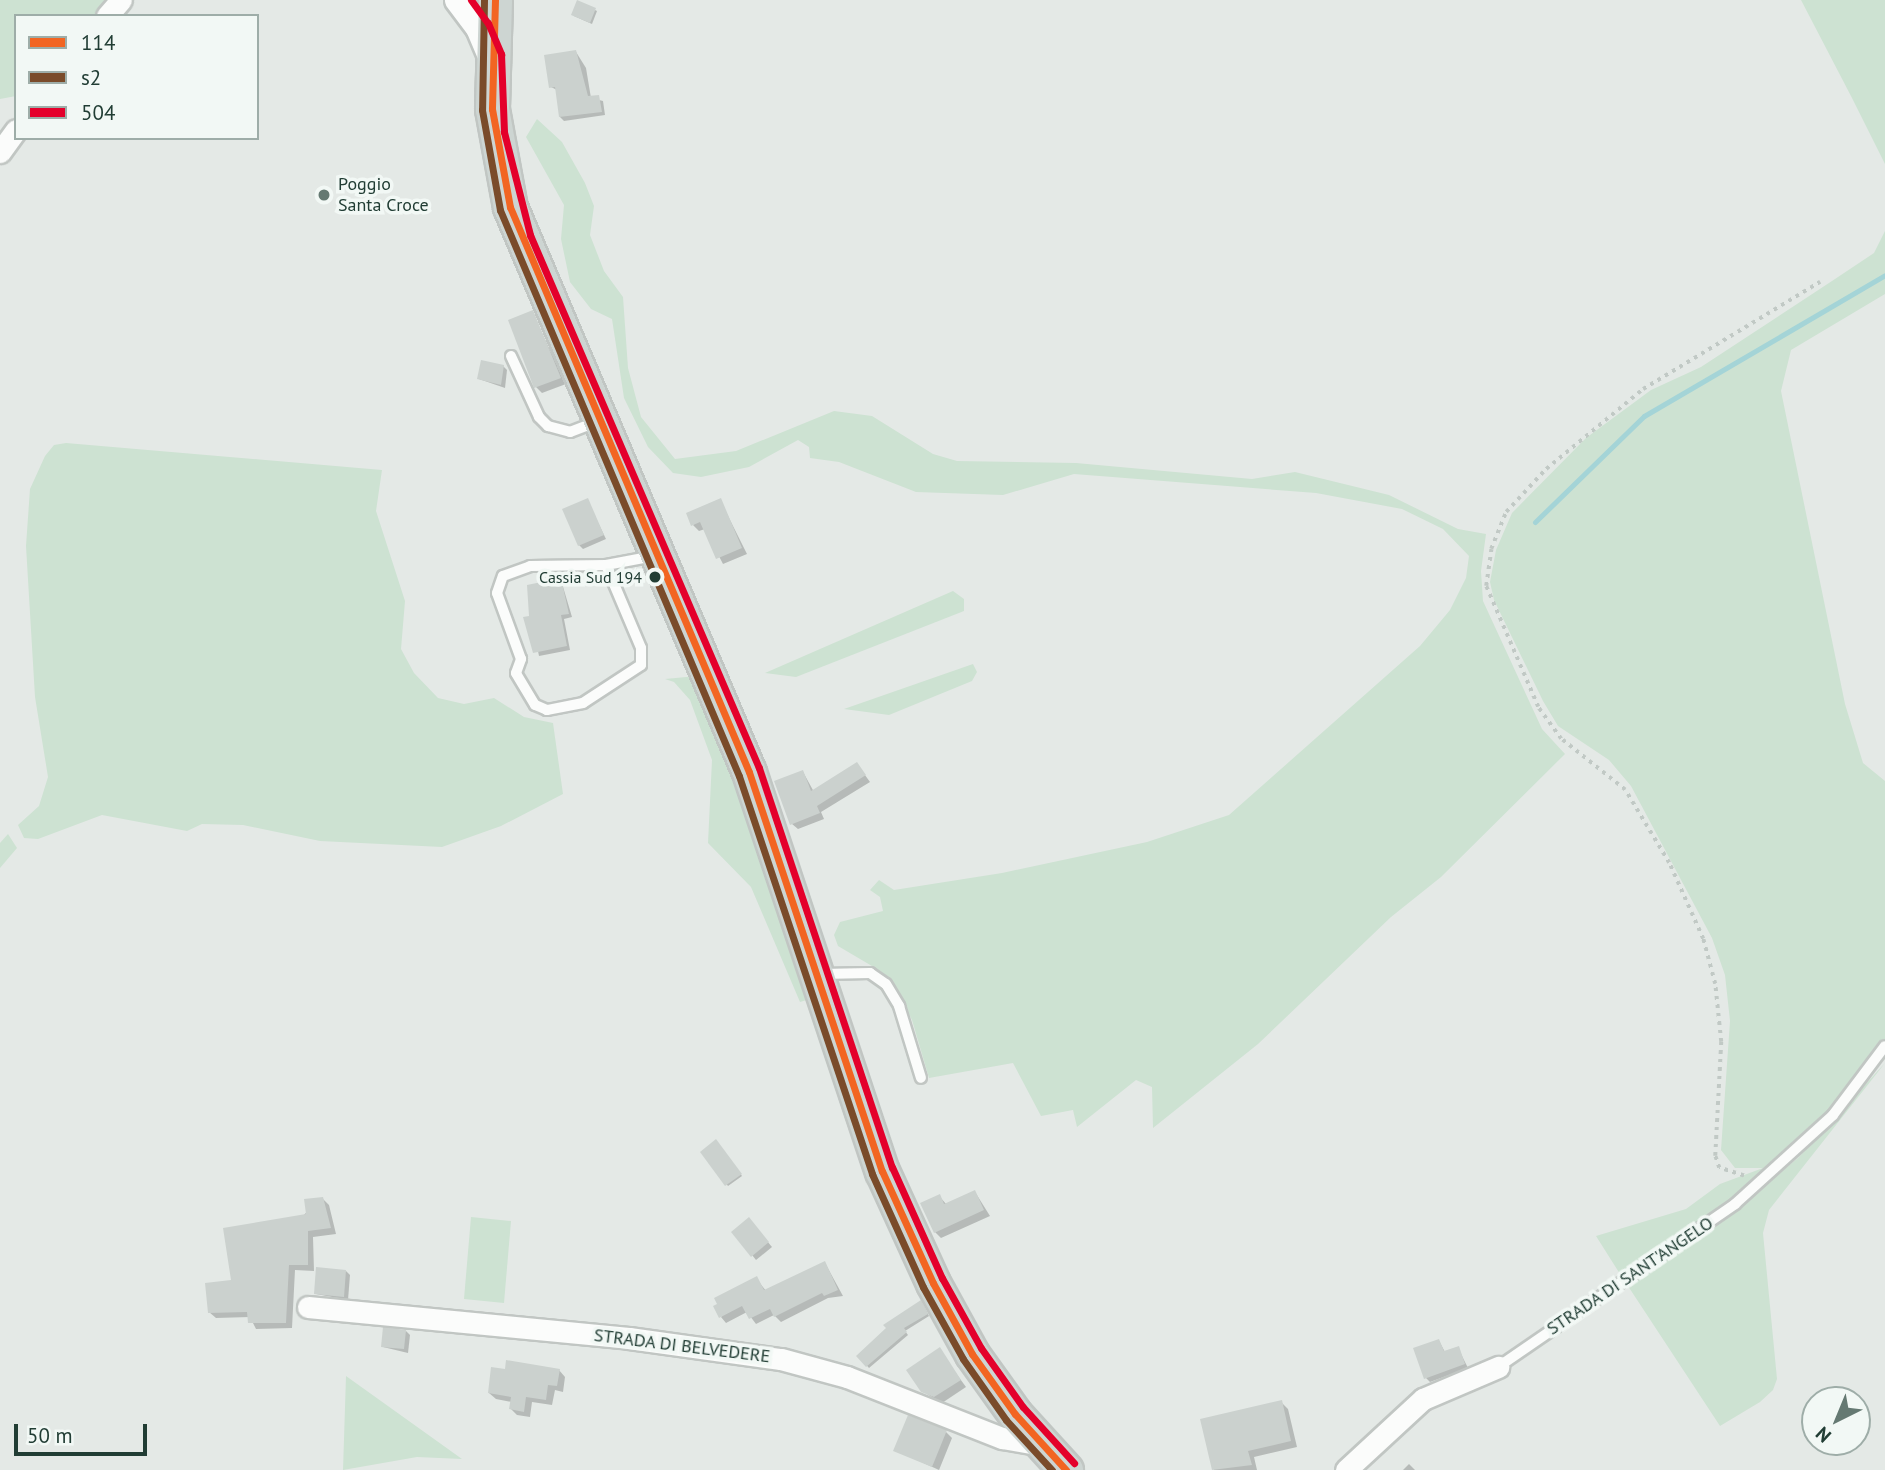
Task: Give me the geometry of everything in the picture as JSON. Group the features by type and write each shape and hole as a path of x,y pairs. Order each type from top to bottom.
{"main road":[{"path":"495,0 491,56 494,133 510,207 598,421 749,772 882,1171 933,1283 978,1364 1066,1470"}],"street":[{"path":"109,14 121,0"},
{"path":"458,0 479,28 491,56"},
{"path":"0,152 14,133"},
{"name":"STRADA DI BELVEDERE","path":"308,1307 763,1356 847,1377 1002,1438 1043,1445"},
{"name":"STRADA DI SANT'ANGELO","path":"1346,1470 1423,1399 1498,1367"}],"lane":[{"path":"511,356 548,426 570,432 598,421"},
{"path":"606,565 640,648 641,665 583,703 547,710 535,705 516,674 521,659 497,585 511,570 530,566 606,565 657,555"},
{"path":"818,974 847,970 870,973 886,984 899,1006 921,1078"},
{"name":"STRADA DI SANT'ANGELO","path":"1498,1367 1708,1223 1767,1177 1833,1115 1885,1046"}],"path":[{"path":"1767,1177 1731,1175 1719,1168 1715,1157 1721,1042 1715,984 1703,939 1670,863 1625,790 1549,724 1506,638 1486,586 1491,549 1507,512 1556,460 1643,389 1820,282"}],"green space":[{"path":"0,0 109,0 97,14 14,14 14,96 0,99"},
{"path":"1801,0 1885,0 1885,164 1852,98"},
{"path":"537,119 562,142 585,183 594,206 590,235 604,271 623,297 628,368 641,417 675,459 736,451 834,411 872,416 933,454 957,461 1076,463 1252,479 1295,472 1389,495 1458,529 1486,534 1481,571 1483,601 1542,729 1565,754 1441,877 1391,917 1258,1044 1153,1128 1152,1087 1136,1080 1077,1127 1073,1110 1041,1116 1013,1063 929,1078 912,1020 896,989 877,969 838,946 834,935 840,922 883,911 880,897 870,890 879,880 894,890 1002,873 1147,842 1229,815 1420,646 1450,610 1466,578 1469,556 1443,529 1402,509 1316,493 1074,474 1003,495 916,492 839,462 810,458 809,447 798,440 749,467 701,477 673,473 648,447 624,398 612,319 591,309 570,282 561,239 564,205 526,137"},
{"path":"1885,231 1885,294 1791,350 1781,391 1845,704 1863,763 1885,781 1885,1039 1834,1109 1738,1196 1620,1274 1596,1236 1686,1209 1720,1184 1763,1168 1735,1168 1721,1150 1730,1021 1725,975 1712,938 1631,786 1609,760 1558,726 1543,701 1494,600 1490,582 1496,550 1512,513 1586,438 1651,390 1701,367 1874,253"},
{"path":"66,443 382,470 376,511 405,601 401,649 414,673 438,698 464,704 494,698 524,717 553,723 563,794 501,826 442,847 320,841 243,825 202,824 187,831 102,815 38,839 24,838 18,825 39,806 48,777 35,697 26,546 30,489 45,456 54,445"},
{"path":"953,591 964,599 964,611 796,677 765,673"},
{"path":"973,664 977,672 972,681 889,715 844,709"},
{"path":"697,676 715,717 813,998 800,1002 751,887 708,843 712,760 690,700 674,682 665,679"},
{"path":"8,834 17,848 0,868 0,843"},
{"path":"1885,1063 1769,1210 1763,1233 1777,1379 1773,1390 1760,1402 1720,1426 1626,1283 1721,1220 1798,1158"},
{"path":"471,1217 511,1221 504,1303 464,1299"},
{"path":"346,1376 462,1459 417,1457 343,1470"}],"building":[{"path":"577,0 596,8 590,23 571,15"},
{"path":"576,50 588,96 599,95 602,112 559,117 555,87 549,88 544,55"},
{"path":"533,310 561,378 534,388 508,320"},
{"path":"481,360 504,365 501,385 477,379"},
{"path":"588,498 604,535 578,546 562,509"},
{"path":"721,498 742,548 716,559 700,522 691,526 686,513"},
{"path":"561,578 569,614 561,615 567,646 533,653 523,617 529,616 527,585"},
{"path":"857,762 866,775 817,806 820,813 790,825 774,781 803,770 811,791"},
{"path":"716,1139 742,1174 725,1186 700,1152"},
{"path":"975,1190 984,1210 934,1233 920,1203 940,1194 944,1204"},
{"path":"323,1197 331,1228 308,1231 308,1265 289,1265 286,1323 248,1323 247,1312 208,1313 205,1283 231,1280 223,1228 306,1214 304,1199"},
{"path":"749,1217 769,1242 751,1257 731,1232"},
{"path":"825,1261 838,1290 824,1296 822,1293 774,1317 770,1309 749,1319 742,1306 719,1318 713,1306 717,1304 714,1298 757,1276 764,1290"},
{"path":"316,1267 346,1270 344,1297 314,1294"},
{"path":"921,1300 928,1314 904,1328 907,1332 866,1367 856,1356 886,1328 883,1325"},
{"path":"383,1327 406,1330 404,1349 381,1347"},
{"path":"1439,1339 1444,1351 1459,1346 1465,1364 1424,1379 1413,1348"},
{"path":"940,1347 961,1380 934,1397 921,1392 906,1370"},
{"path":"506,1360 560,1369 557,1386 548,1385 546,1400 526,1397 524,1412 509,1409 511,1397 488,1393 491,1367 505,1369"},
{"path":"1282,1400 1291,1441 1248,1451 1252,1465 1212,1470 1200,1419"},
{"path":"908,1415 947,1430 932,1467 893,1451"}],"waterway":[{"path":"1535,522 1644,416 1885,275"}],"transit line":[{"name":"504","path":"471,0 488,23 501,54 504,132 530,235 759,768 892,1167 942,1278 981,1348 1023,1407 1074,1463"},
{"name":"s2","path":"484,0 482,110 500,210 739,776 872,1174 923,1287 963,1359 1006,1420 1052,1470"},
{"name":"114","path":"495,0 492,109 510,207 749,772 882,1171 933,1283 972,1354 1015,1414 1066,1470"}],"place":[{"name":"Poggio Santa Croce","path":"324,195"},
{"name":"Cassia Sud 194","path":"655,577"}]}
